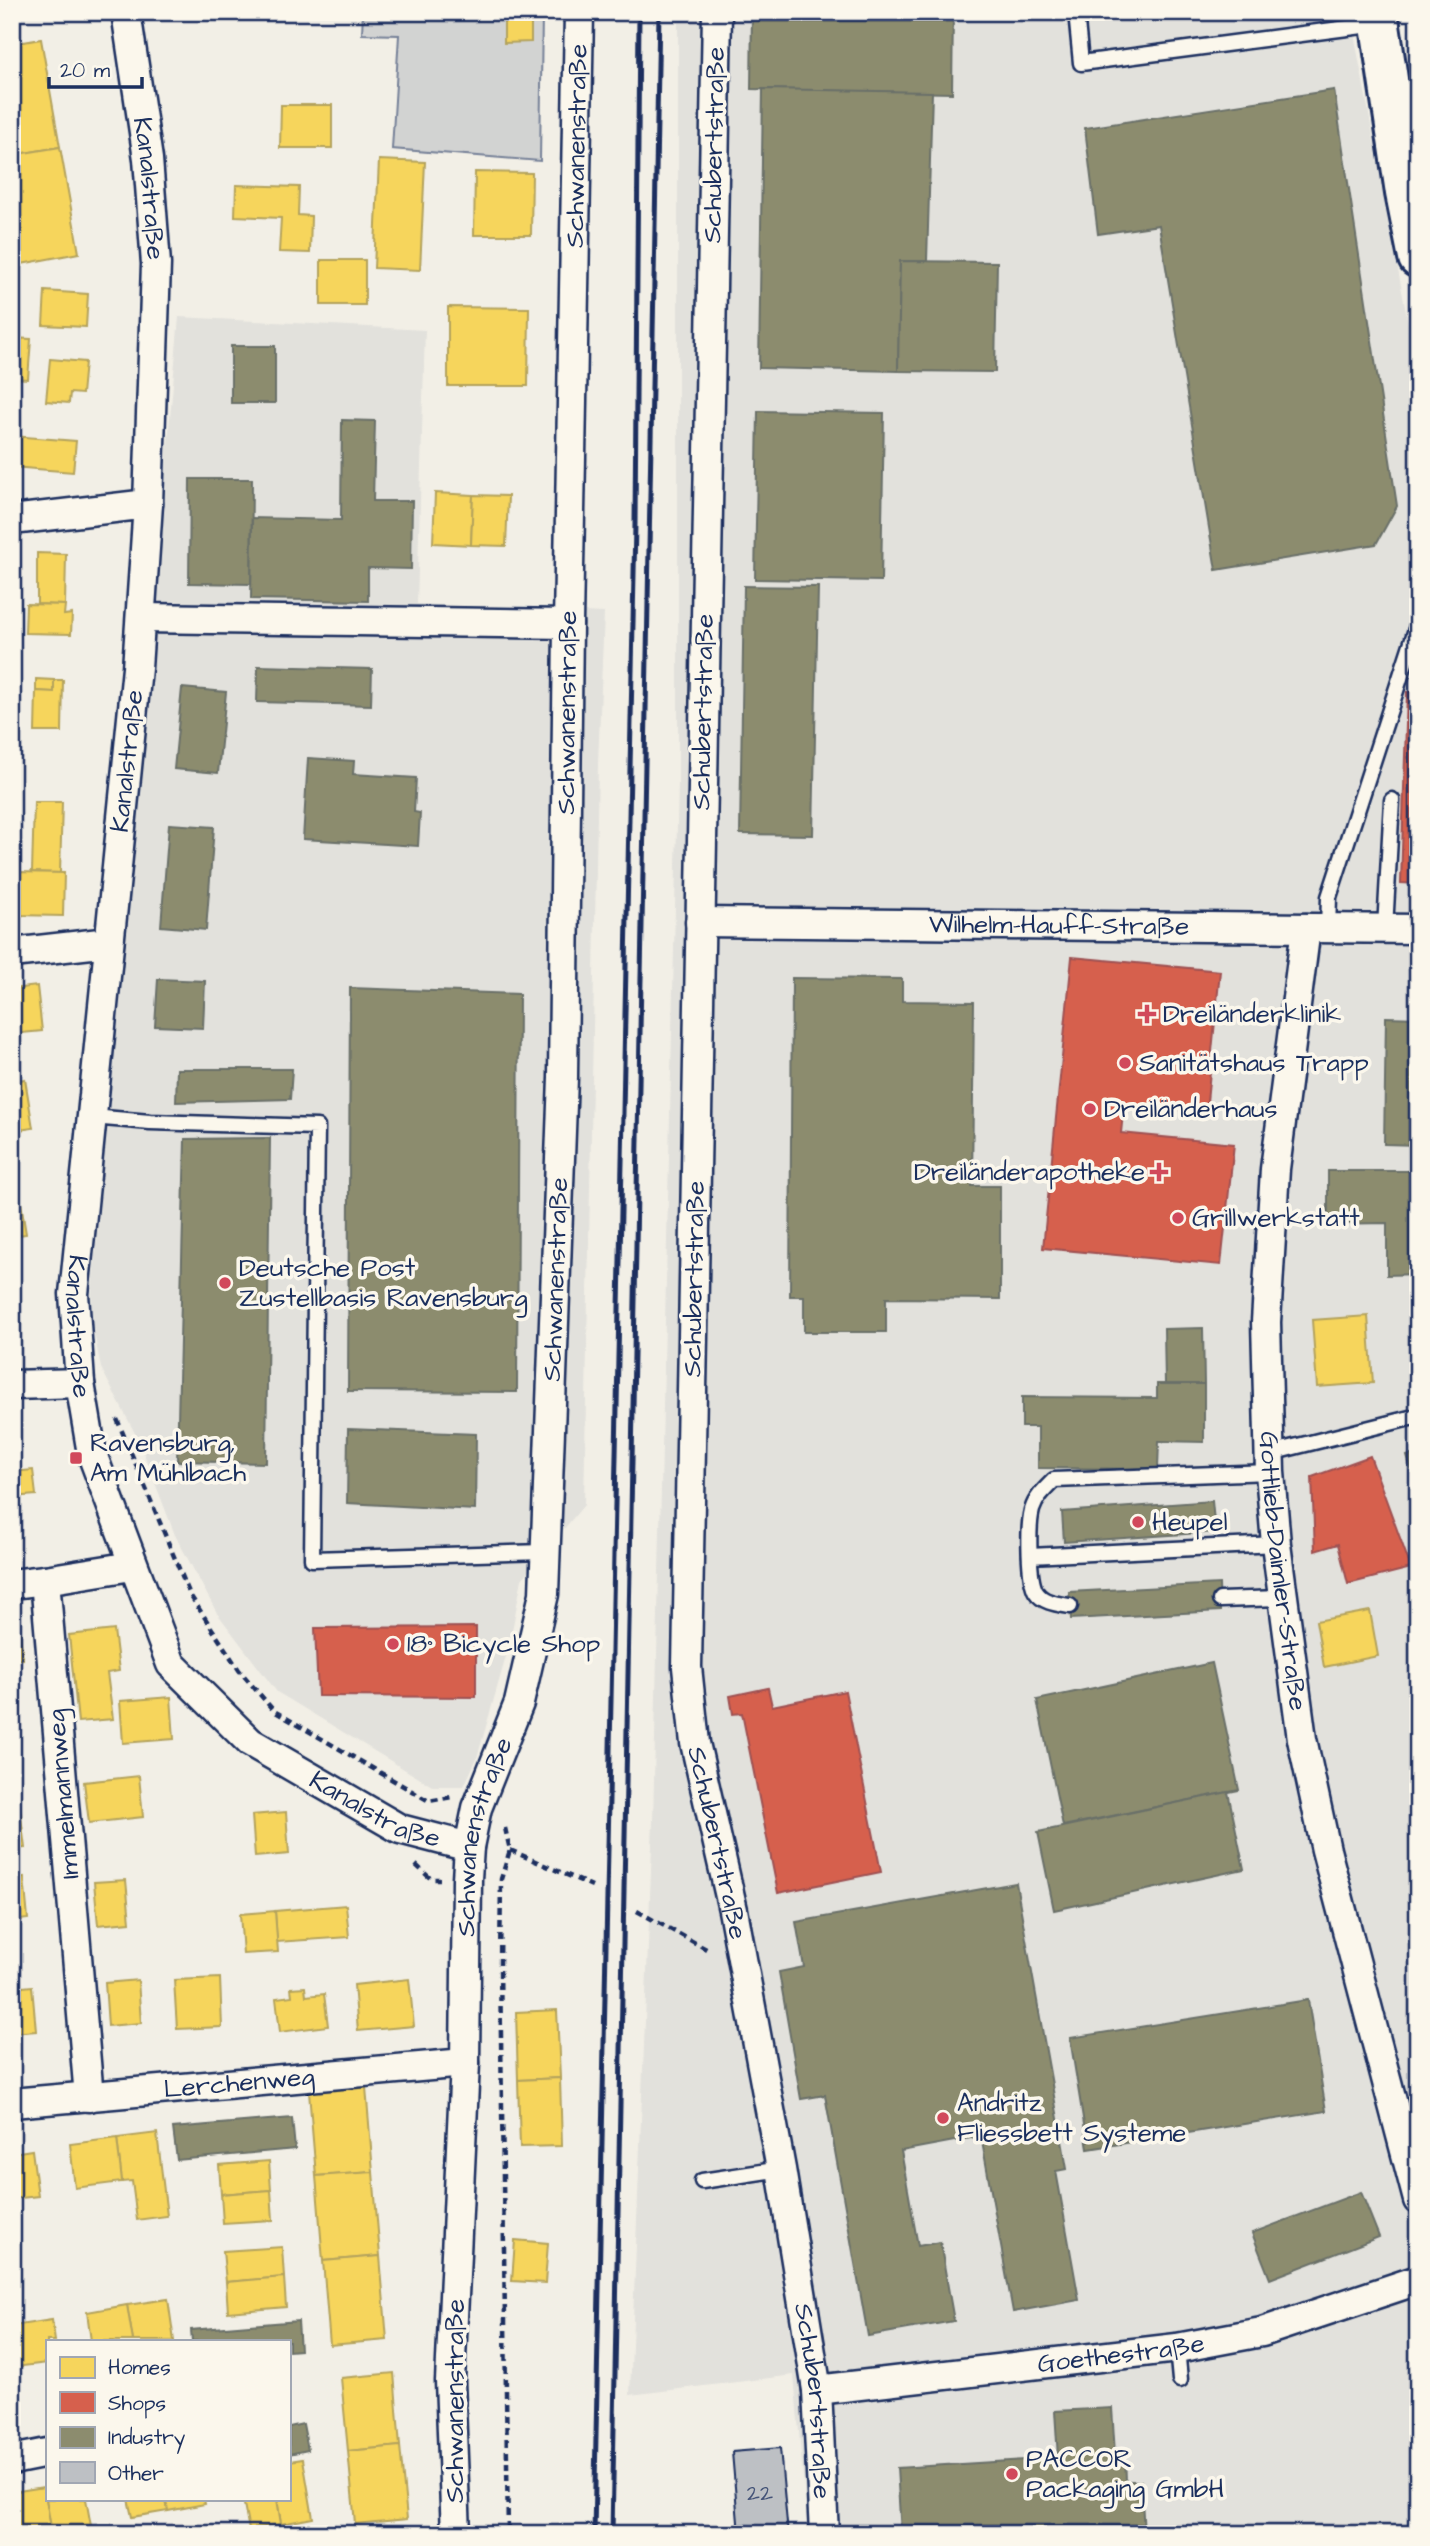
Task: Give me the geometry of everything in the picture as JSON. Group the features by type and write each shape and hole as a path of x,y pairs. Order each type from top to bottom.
{"main road":[{"path":"1379,18 1405,193 1418,258"}],"street":[{"name":"Kanalstraße","path":"126,12 148,159 156,264 148,504 141,618 74,1294 80,1383 92,1454 170,1664 250,1742 400,1829 469,1847"},
{"name":"Schwanenstraße","path":"456,2534 450,2381 465,2063 469,1847 477,1808 519,1703 544,1594 563,1077 579,12"},
{"name":"Schubertstraße","path":"717,12 687,1667 695,1743 733,1910 781,2169 817,2390 824,2534"},
{"path":"12,520 148,504"},
{"path":"141,618 568,624"},
{"name":"Wilhelm-Hauff-Straße","path":"699,922 1418,929"},
{"name":"Gottlieb-Daimler-Straße","path":"1317,928 1275,1169 1266,1322 1270,1462 1276,1544 1281,1598 1303,1739 1326,1850 1418,2200"},
{"path":"12,953 109,942"},
{"path":"12,1385 80,1383"},
{"path":"12,1584 132,1566"},
{"name":"Immelmannweg","path":"45,1580 89,2097"},
{"name":"Lerchenweg","path":"12,2103 465,2063"},
{"name":"Goethestraße","path":"817,2390 1177,2348 1262,2332 1418,2280"},
{"path":"12,2460 46,2453"}],"lane":[{"path":"1076,12 1081,63 1379,18"},
{"path":"1317,928 1418,623"},
{"path":"1385,929 1392,800"},
{"path":"92,1117 150,1122 317,1127 312,1559 545,1552"},
{"path":"1070,1606 1048,1602 1037,1594 1031,1580 1032,1512 1040,1494 1054,1480 1270,1462 1418,1416"},
{"path":"1030,1556 1276,1544"},
{"path":"1220,1600 1281,1598"},
{"path":"702,2181 781,2169"},
{"path":"1177,2348 1180,2380"}],"path":[{"path":"80,1383 110,1403 190,1595 239,1670 274,1711 429,1801 451,1797"},
{"path":"502,1818 510,1850 500,1879 508,2534"},
{"path":"510,1850 592,1886"},
{"path":"413,1862 431,1879"},
{"path":"637,1911 712,1952 740,1955"}],"shaded area":[{"path":"363,12 542,12 540,161 392,149 399,35 362,34"},
{"path":"678,12 1350,12 1418,377 1418,2534 808,2534 794,2375 630,2395 653,1821 678,783"},
{"path":"179,317 425,330 417,604 604,613 598,764 584,1505 522,1579 509,1646 477,1758 464,1786 432,1786 277,1692 217,1613 175,1535 139,1441 101,1368 90,1312"}],"building: Homes":[{"path":"504,12 531,12 531,42 504,43"},
{"path":"41,39 60,147 12,155 12,44"},
{"path":"281,105 332,105 332,148 280,148"},
{"path":"60,147 79,253 16,265 12,241 12,238 18,237 12,204 12,155"},
{"path":"379,160 425,162 420,270 374,268"},
{"path":"475,172 532,173 531,235 474,235"},
{"path":"236,185 299,187 298,215 311,216 310,253 279,252 281,218 235,216"},
{"path":"321,260 365,260 365,305 321,305"},
{"path":"45,291 88,294 86,327 43,325"},
{"path":"448,307 529,308 528,386 448,386"},
{"path":"12,338 31,339 28,379 12,378"},
{"path":"50,359 85,362 82,394 70,393 69,403 46,401"},
{"path":"12,436 76,441 73,472 12,467"},
{"path":"435,493 473,495 471,545 433,543"},
{"path":"473,495 508,496 506,546 471,545"},
{"path":"37,553 66,554 65,605 37,604"},
{"path":"26,604 65,605 64,615 72,614 71,634 25,633"},
{"path":"36,679 54,680 54,692 36,691"},
{"path":"54,680 63,680 62,732 35,732 36,691 54,692"},
{"path":"34,802 62,802 60,873 32,872"},
{"path":"16,872 64,873 63,916 15,915"},
{"path":"37,986 42,1031 12,1034 12,989"},
{"path":"25,1079 33,1128 12,1131 12,1081"},
{"path":"18,1184 26,1234 12,1236 12,1185"},
{"path":"1368,1316 1373,1383 1317,1387 1312,1320"},
{"path":"33,1470 36,1495 12,1497 12,1472"},
{"path":"1370,1611 1378,1656 1324,1667 1316,1621"},
{"path":"19,1625 23,1659 12,1660 12,1626"},
{"path":"114,1630 119,1671 107,1673 113,1719 78,1722 69,1635"},
{"path":"171,1697 174,1739 123,1743 120,1701"},
{"path":"12,1769 15,1769 20,1809 12,1810"},
{"path":"139,1776 143,1817 89,1823 84,1782"},
{"path":"20,1809 25,1848 12,1849 12,1810"},
{"path":"286,1812 289,1854 255,1857 252,1815"},
{"path":"24,1877 28,1919 12,1921 12,1879"},
{"path":"126,1880 130,1922 98,1925 94,1882"},
{"path":"346,1905 349,1937 277,1942 275,1911"},
{"path":"275,1911 278,1952 243,1954 240,1914"},
{"path":"220,1978 222,2027 177,2029 174,1980"},
{"path":"409,1979 414,2026 358,2031 354,1985"},
{"path":"138,1980 141,2023 108,2026 105,1983"},
{"path":"32,1986 36,2031 12,2033 12,1988"},
{"path":"305,1987 306,1996 324,1994 328,2026 280,2032 276,1998 292,1996 291,1988"},
{"path":"557,2010 560,2078 518,2080 516,2012"},
{"path":"560,2078 562,2146 520,2147 518,2080"},
{"path":"366,2087 373,2172 316,2176 309,2092"},
{"path":"157,2133 167,2216 137,2220 132,2181 122,2182 117,2138"},
{"path":"117,2138 122,2182 75,2188 70,2144"},
{"path":"32,2150 38,2196 12,2199 12,2153"},
{"path":"269,2161 271,2190 221,2194 219,2165"},
{"path":"373,2172 380,2256 323,2261 316,2176"},
{"path":"271,2190 273,2220 223,2223 221,2194"},
{"path":"515,2240 548,2243 545,2283 512,2281"},
{"path":"282,2247 284,2277 226,2282 223,2251"},
{"path":"380,2256 387,2340 330,2345 323,2261"},
{"path":"284,2277 286,2307 228,2312 226,2282"},
{"path":"168,2299 174,2340 133,2340 127,2305"},
{"path":"127,2305 133,2340 91,2340 87,2312"},
{"path":"52,2320 55,2340 46,2340 46,2363 15,2367 12,2326"},
{"path":"394,2373 400,2446 348,2451 341,2378"},
{"path":"400,2446 407,2519 355,2524 348,2451"},
{"path":"303,2459 313,2518 281,2524 277,2500 290,2500 290,2461"},
{"path":"44,2487 52,2533 12,2534 12,2492"},
{"path":"46,2500 86,2500 91,2526 52,2533"},
{"path":"128,2500 166,2500 168,2511 132,2517"},
{"path":"166,2500 204,2500 205,2504 168,2511"},
{"path":"243,2500 277,2500 281,2524 249,2530"}],"building: Shops":[{"path":"1407,692 1418,692 1418,884 1401,883"},
{"name":"Dreiländerhaus","path":"1072,957 1220,971 1206,1112 1124,1104 1121,1133 1234,1144 1221,1265 1043,1248"},
{"path":"1370,1456 1411,1568 1348,1584 1338,1544 1315,1551 1312,1477"},
{"path":"476,1627 476,1697 318,1696 315,1628"},
{"path":"768,1688 772,1706 845,1691 881,1872 778,1893 742,1713 733,1714 730,1696"}],"building: Industry":[{"path":"752,12 953,12 952,93 751,89"},
{"path":"763,89 932,92 927,261 900,261 898,371 759,368"},
{"path":"1334,90 1397,506 1376,544 1216,570 1159,225 1098,234 1085,128"},
{"path":"900,261 997,262 995,372 898,371"},
{"path":"231,346 275,346 275,403 231,403"},
{"path":"758,411 884,413 881,581 755,579"},
{"path":"342,420 375,421 373,501 412,501 411,569 368,568 368,601 251,599 252,518 341,520"},
{"path":"190,479 252,479 251,584 189,583"},
{"path":"744,586 818,587 813,835 740,834"},
{"path":"258,666 372,669 371,705 257,702"},
{"path":"182,688 226,692 218,773 174,769"},
{"path":"308,758 354,761 353,774 416,778 414,812 420,813 418,846 303,839"},
{"path":"169,824 214,827 206,930 161,926"},
{"path":"792,978 902,979 902,1001 974,1002 972,1186 1000,1186 1000,1299 886,1298 886,1332 804,1332 804,1296 790,1296"},
{"path":"158,979 205,981 203,1028 155,1026"},
{"path":"350,988 519,994 517,1392 348,1391"},
{"path":"1386,1017 1418,1018 1418,1145 1384,1144"},
{"path":"177,1069 292,1069 290,1099 176,1102"},
{"name":"Deutsche Post Zustellbasis Ravensburg","path":"270,1138 266,1463 177,1461 185,1139"},
{"path":"1328,1171 1418,1171 1418,1274 1387,1275 1387,1223 1328,1224"},
{"path":"1203,1328 1204,1384 1165,1384 1164,1329"},
{"path":"1157,1384 1204,1384 1204,1442 1159,1441 1158,1469 1038,1468 1038,1427 1022,1427 1022,1397 1157,1398"},
{"path":"348,1429 476,1434 475,1510 347,1503"},
{"path":"1418,1453 1418,1493 1407,1456"},
{"name":"Heupel","path":"1212,1501 1215,1532 1064,1542 1062,1512"},
{"path":"1219,1584 1220,1611 1071,1619 1069,1592"},
{"path":"1212,1663 1239,1790 1063,1826 1037,1700"},
{"path":"1228,1792 1244,1869 1054,1910 1038,1832"},
{"name":"Andritz Fliessbett Systeme","path":"1016,1883 1067,2169 1056,2171 1079,2300 1013,2312 981,2136 901,2151 918,2246 940,2242 954,2321 868,2336 825,2095 801,2099 779,1972 804,1967 796,1922"},
{"path":"1308,2000 1326,2111 1088,2149 1070,2038"},
{"path":"292,2118 295,2149 177,2160 173,2128"},
{"path":"1361,2192 1379,2237 1270,2279 1252,2233"},
{"path":"298,2321 300,2350 290,2351 290,2340 192,2340 191,2330"},
{"name":"PACCOR Packaging GmbH","path":"1112,2408 1115,2454 1125,2454 1126,2481 1141,2481 1144,2534 901,2534 897,2468 1058,2458 1055,2411"},
{"path":"303,2424 308,2450 290,2454 290,2427"}],"building: Other":[{"path":"780,2448 788,2534 739,2534 732,2452"}],"railway":[{"path":"594,2534 635,524 639,12"},
{"path":"612,2534 659,12"}],"place":[{"name":"Dreiländerklinik","path":"1147,1014"},
{"name":"Sanitätshaus Trapp","path":"1125,1063"},
{"name":"Dreiländerhaus","path":"1090,1109"},
{"name":"Dreiländerapotheke","path":"1159,1172"},
{"name":"Grillwerkstatt","path":"1178,1218"},
{"name":"Deutsche Post Zustellbasis Ravensburg","path":"225,1283"},
{"name":"Ravensburg, Am Mühlbach","path":"76,1458"},
{"name":"Heupel","path":"1138,1522"},
{"name":"18° Bicycle Shop","path":"393,1644"},
{"name":"Andritz Fliessbett Systeme","path":"943,2118"},
{"name":"PACCOR Packaging GmbH","path":"1012,2474"}]}
